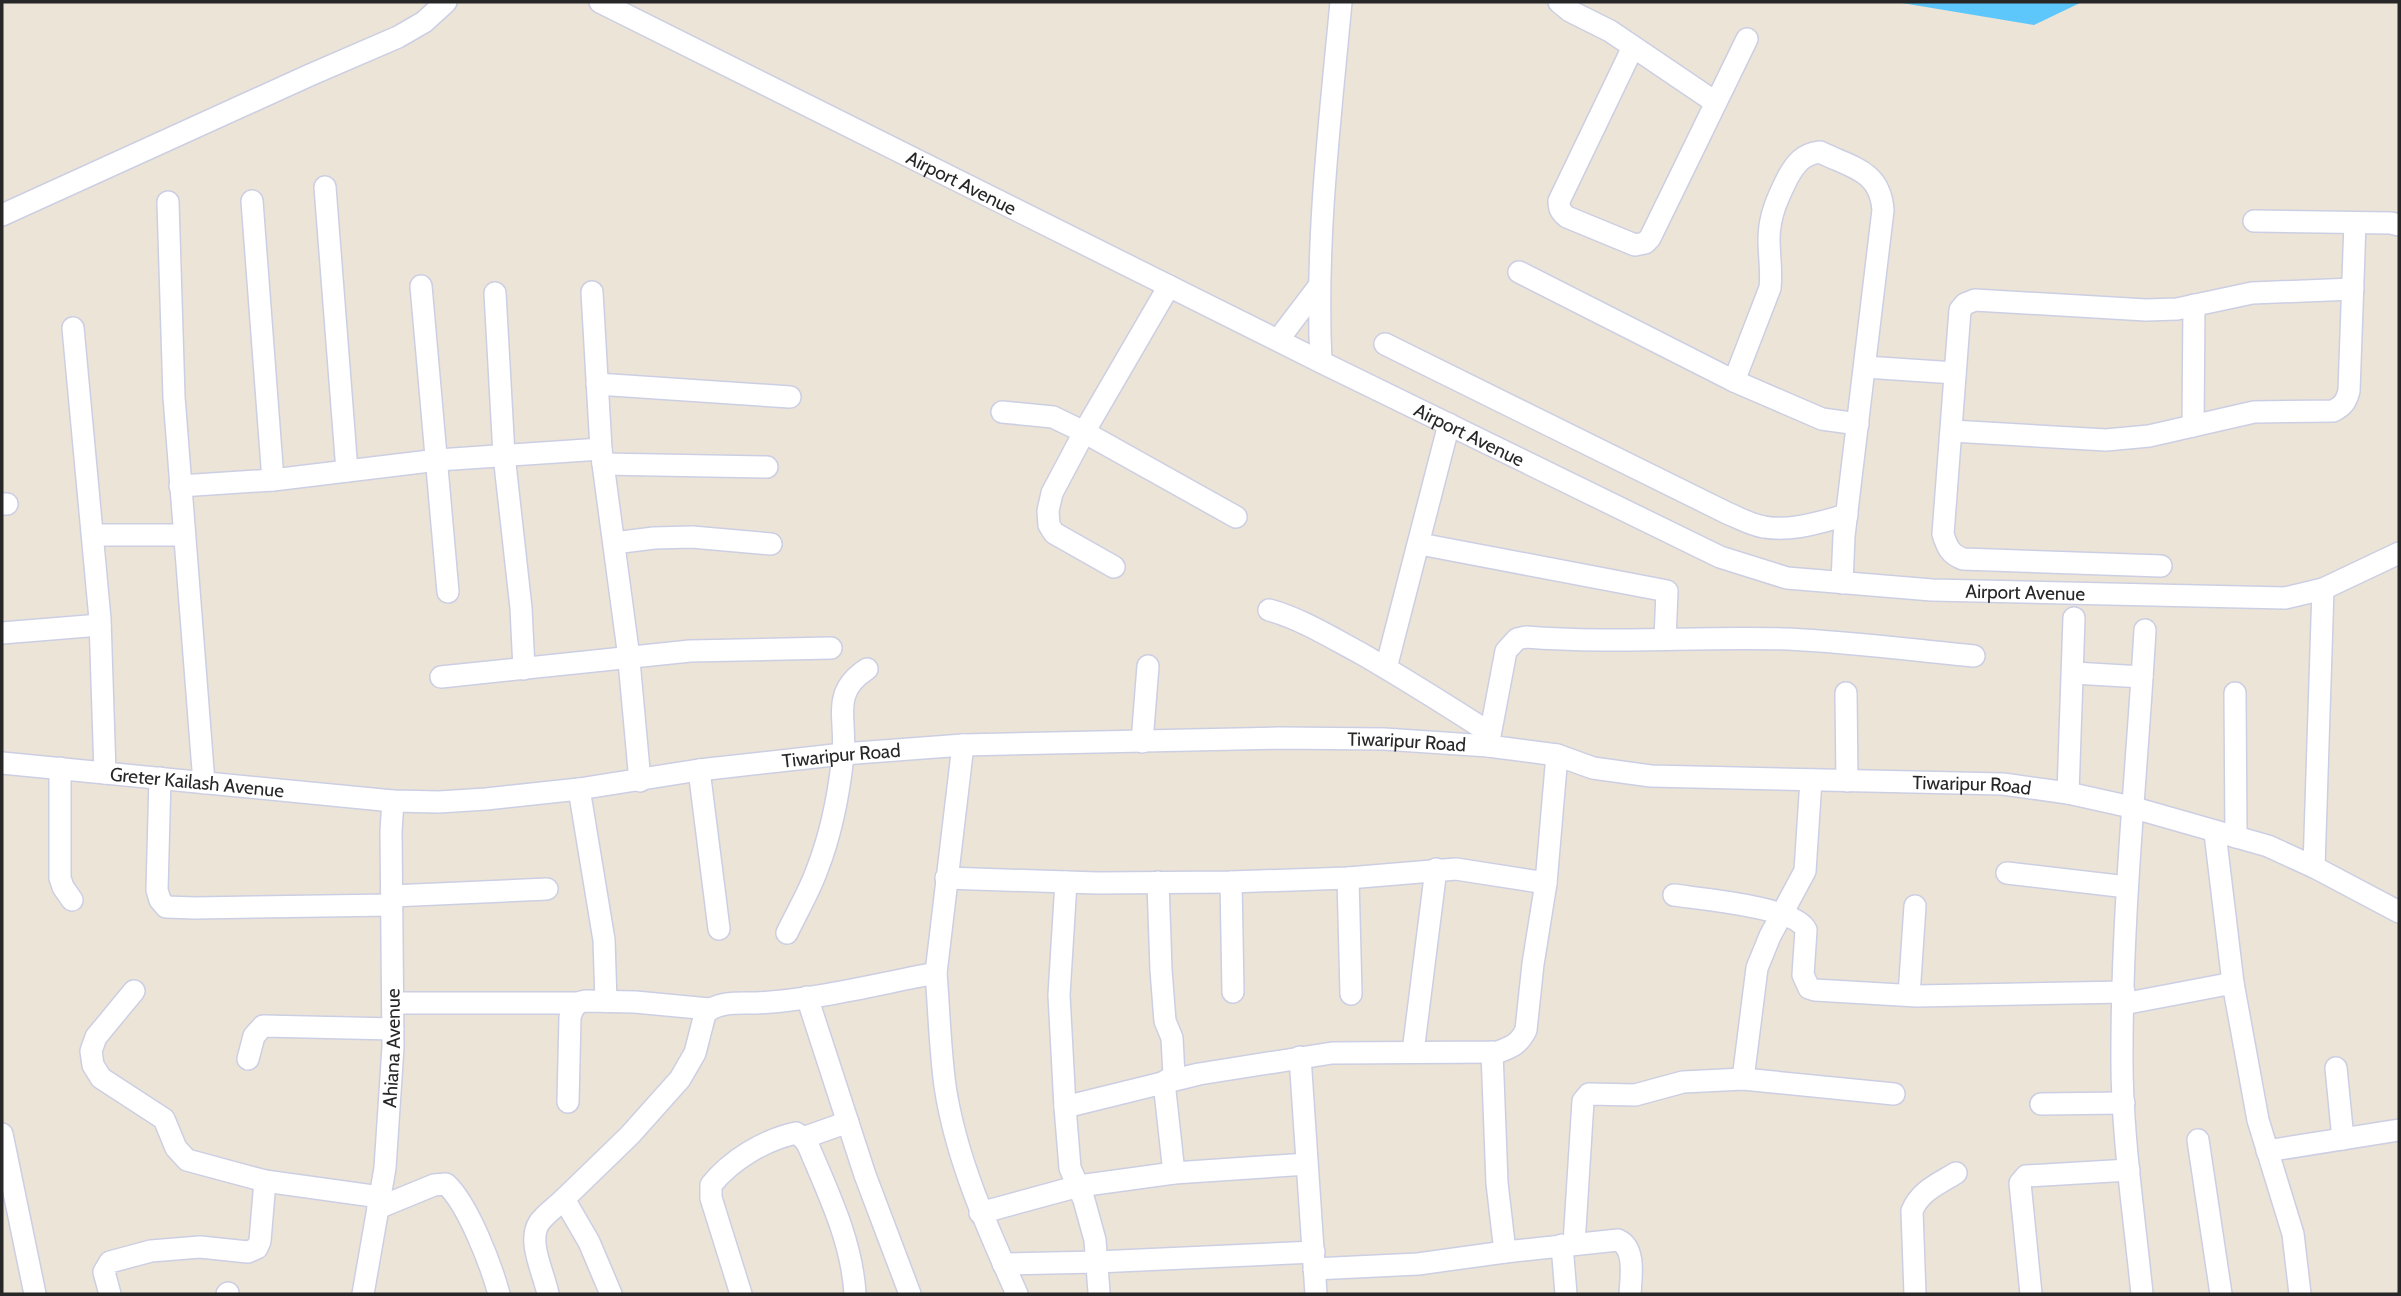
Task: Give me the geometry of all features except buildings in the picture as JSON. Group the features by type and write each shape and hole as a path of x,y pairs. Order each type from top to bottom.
{"street":[{"path":"2,215 398,37 424,22 446,2"},
{"name":"Airport Avenue","path":"600,2 1321,362 1720,556 1787,578 1932,590 2285,598 2323,589 2399,552"},
{"path":"1321,362 1319,286 1341,2"},
{"path":"1559,2 1570,11 1610,31 1715,102"},
{"path":"1633,47 1559,201 1561,212 1567,217 1634,245 1645,243 1650,238 1747,39"},
{"path":"1734,381 1770,288 1772,271 1769,237 1775,202 1794,167 1803,157 1820,152 1872,177 1880,188 1883,210 1847,515 1842,583"},
{"path":"325,187 347,471"},
{"path":"252,201 273,480"},
{"path":"168,202 174,397 204,783"},
{"path":"2254,221 2390,223 2399,226"},
{"path":"1952,431 2106,440 2149,436 2254,412 2333,411 2341,407 2346,402 2349,391 2355,223"},
{"path":"1518,272 1734,381 1822,419 1858,424"},
{"path":"421,286 448,592"},
{"path":"1115,567 1054,533 1049,525 1048,510 1052,493 1084,432 1170,286"},
{"path":"1279,340 1319,286"},
{"path":"2161,566 1963,559 1954,556 1947,547 1943,534 1960,310 1965,304 1975,300 2147,310 2177,309 2252,293 2353,289"},
{"path":"592,292 602,456 628,658 640,780"},
{"path":"495,293 504,454 521,608 524,668"},
{"path":"2193,426 2194,305"},
{"path":"73,328 100,625 105,773"},
{"path":"1385,344 1727,513 1761,527 1778,529 1802,526 1847,515"},
{"path":"1865,367 1955,373"},
{"path":"597,384 790,397"},
{"path":"1002,412 1053,417 1236,517"},
{"path":"1386,668 1449,424"},
{"path":"180,485 273,480 504,454 602,456 767,467"},
{"path":"93,536 183,535"},
{"path":"614,543 692,537 771,544"},
{"path":"1420,544 1667,591 1665,639"},
{"path":"2314,867 2323,589"},
{"path":"1269,610 1286,615 1386,668 1489,740 1506,651 1517,639 1526,637 1592,642 1788,639 1974,656"},
{"path":"2068,793 2074,618"},
{"path":"2,634 100,625"},
{"path":"2142,1294 2124,1103 2123,998 2131,807 2145,630"},
{"path":"441,677 690,651 831,648"},
{"path":"1142,742 1148,666"},
{"path":"787,933 816,872 835,808 843,754 843,697 853,678 867,669"},
{"path":"2074,673 2142,677"},
{"path":"1846,693 1847,781"},
{"path":"2235,693 2225,835 2233,983 2258,1120 2293,1234 2300,1294"},
{"name":"Tiwaripur Road","path":"393,801 486,799 843,754 963,746 1279,738 1489,740 1558,755 1593,768 1651,776 2003,784 2068,793 2131,807 2268,846 2399,912"},
{"path":"963,746 936,973 945,1086 957,1141 980,1213 1017,1294"},
{"path":"1065,1107 1199,1074 1332,1053 1492,1052 1515,1046 1526,1030 1546,883 1558,755"},
{"name":"Greter Kailash Avenue","path":"2,763 393,801"},
{"path":"60,768 61,878 63,887 72,900"},
{"path":"699,771 719,929"},
{"path":"160,778 157,890 166,907 392,901 547,889"},
{"path":"1743,1079 1757,968 1770,936 1805,872 1811,780"},
{"path":"579,789 604,940 606,1001"},
{"name":"Ahiana Avenue","path":"363,1294 385,1168 393,1029 393,801"},
{"path":"1413,1052 1436,869"},
{"path":"946,878 1066,882 1231,882 1348,878 1456,869 1546,883"},
{"path":"2007,873 2127,887"},
{"path":"1348,878 1351,994"},
{"path":"1066,882 1059,995 1065,1107 1070,1168 1091,1221 1099,1292"},
{"path":"1158,882 1165,1021 1171,1038 1174,1076 1164,1082"},
{"path":"1231,882 1233,992"},
{"path":"1674,895 1783,913 1799,920 1807,930 1803,975 1809,988 1815,990 1909,995 2123,998 2233,983"},
{"path":"1909,995 1915,906"},
{"path":"548,1294 534,1241 535,1231 541,1220 629,1135 680,1079 691,1064 705,1014 709,1009 715,1006 785,1002 936,973"},
{"path":"134,990 96,1037 91,1051 95,1071 110,1085 164,1119 176,1148 187,1160 265,1181 379,1202 434,1185 446,1184 455,1192 479,1241 499,1294"},
{"path":"807,997 848,1122 910,1294"},
{"path":"393,1003 606,1001 709,1009"},
{"path":"568,1102 570,1017 578,1003"},
{"path":"248,1059 254,1037 263,1026 393,1029"},
{"path":"1492,1052 1497,1184 1505,1252"},
{"path":"1300,1058 1316,1294"},
{"path":"2336,1068 2343,1139"},
{"path":"1566,1294 1568,1245 1586,1096 1593,1092 1635,1095 1683,1082 1743,1079 1894,1094"},
{"path":"1164,1082 1174,1173"},
{"path":"2041,1104 2124,1103"},
{"path":"803,1138 848,1122"},
{"path":"2267,1151 2399,1130"},
{"path":"741,1294 711,1198 711,1185 722,1173 755,1149 796,1133 808,1145 840,1224 852,1261 855,1294"},
{"path":"2,1134 35,1294"},
{"path":"2199,1140 2221,1294"},
{"path":"980,1213 1079,1186 1174,1173 1307,1164"},
{"path":"2031,1294 2020,1183 2022,1178 2026,1175 2129,1170"},
{"path":"1915,1294 1912,1211 1916,1199 1956,1173"},
{"path":"110,1294 104,1272 110,1262 124,1257 173,1248 200,1247 248,1252 257,1248 261,1241 265,1181"},
{"path":"564,1199 589,1242 611,1294"},
{"path":"1003,1264 1314,1261 1418,1264 1608,1240 1623,1242 1629,1250 1630,1294"}],"water":[{"path":"1896,2 2082,2 2034,25"}]}
